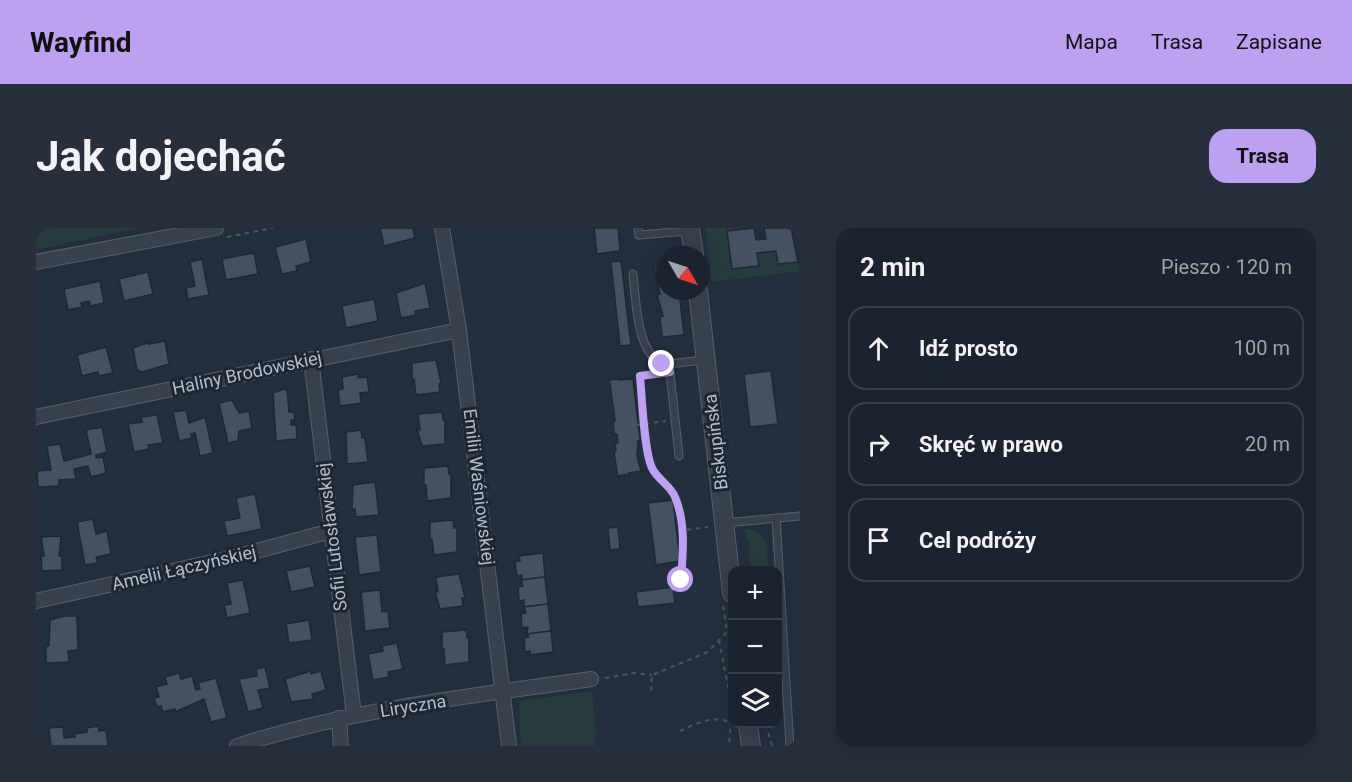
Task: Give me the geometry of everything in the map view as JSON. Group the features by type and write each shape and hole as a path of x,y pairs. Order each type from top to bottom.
{"street":[{"path":"36,262 216,228"},
{"name":"Emilii Waśniowskiej","path":"442,228 459,330 509,746"},
{"path":"691,229 693,246"},
{"name":"Biskupińska","path":"699,300 720,524 728,570"},
{"name":"Haliny Brodowskiej","path":"36,417 459,330"},
{"name":"Sofii Lutosławskiej","path":"311,359 354,716"},
{"name":"Amelii Łączyńskiej","path":"36,601 231,558 331,531"},
{"name":"Liryczna","path":"237,746 339,718 591,679"},
{"path":"339,718 341,746"},
{"path":"749,728 751,746"}],"lane":[{"path":"638,228 639,235 691,229"},
{"path":"633,274 642,339 648,350 669,368 706,359"},
{"path":"669,368 679,456"},
{"path":"720,524 800,516"},
{"path":"776,518 790,746"}],"path":[{"path":"669,368 640,376 648,457 652,470 675,495 682,531 681,580"},
{"path":"678,531 720,524"},
{"path":"591,679 598,683 602,678 635,673 652,675 708,652 727,632"},
{"path":"719,640 728,686"},
{"path":"651,692 652,675"},
{"path":"680,731 700,722 722,720 728,722"},
{"path":"729,746 730,728"},
{"path":"767,728 771,746"}],"green space":[{"path":"36,228 138,228 36,250"},
{"path":"705,228 751,228 727,231 732,269 759,266 757,253 776,251 778,264 798,262 799,271 712,282 710,246 707,246"},
{"path":"744,530 756,531 761,535 766,545 768,566 750,566 749,543"},
{"path":"592,691 596,736 594,746 521,746 519,701"}],"building":[{"path":"380,228 413,228 415,238 384,246"},
{"path":"594,228 618,228 620,251 597,254"},
{"path":"754,228 756,240 766,239 764,228 791,228 798,262 778,264 776,251 757,253 759,266 732,269 727,231"},
{"path":"306,239 311,262 296,266 297,271 282,274 275,247"},
{"path":"254,253 258,274 226,280 222,259"},
{"path":"202,259 209,295 188,299 186,288 195,286 190,262"},
{"path":"621,261 631,345 620,346 611,262"},
{"path":"148,272 153,294 124,301 119,279"},
{"path":"100,281 104,303 91,306 89,301 81,303 82,307 68,310 64,289"},
{"path":"425,283 430,308 415,311 416,315 401,318 396,293"},
{"path":"374,299 378,321 346,328 342,306"},
{"path":"658,300 680,300 684,335 662,337 660,317 663,316"},
{"path":"165,341 169,364 142,372 137,370 133,348 150,342 149,344"},
{"path":"106,347 113,373 99,376 98,372 82,376 77,355"},
{"path":"436,360 441,383 439,384 440,392 416,395 414,379 412,381 412,363"},
{"path":"771,371 778,424 750,427 744,374"},
{"path":"358,374 358,378 367,377 369,392 360,393 361,403 340,406 338,390 343,389 342,377"},
{"path":"609,378 610,380 633,379 640,441 638,441 637,456 641,471 629,473 629,477 628,474 618,476 618,478 615,444 613,444 618,443 617,434 614,434 613,421 615,421"},
{"path":"284,389 287,391 289,412 294,412 295,420 291,420 291,425 296,425 297,439 276,441 273,393"},
{"path":"232,400 239,413 249,411 252,428 239,431 238,441 228,443 219,403"},
{"path":"186,410 189,423 205,417 213,453 200,456 195,433 191,434 192,438 179,441 173,412"},
{"path":"442,412 443,420 445,420 445,444 422,446 417,429 420,430 418,414"},
{"path":"157,415 163,443 148,445 149,449 134,452 128,424 142,422 141,417"},
{"path":"102,427 107,452 96,455 96,458 103,457 106,473 91,477 88,466 74,469 76,479 59,480 59,486 38,487 37,471 51,470 47,446 60,444 64,461 91,454 86,430"},
{"path":"361,430 362,438 365,438 368,462 347,464 346,432"},
{"path":"448,466 449,474 451,474 451,498 427,501 424,468"},
{"path":"375,482 379,515 356,517 355,509 352,510 353,485"},
{"path":"255,494 262,529 227,536 224,521 240,518 236,498"},
{"path":"673,500 680,561 656,565 648,503"},
{"path":"93,519 96,534 107,531 111,554 96,557 98,563 85,565 77,522"},
{"path":"453,520 454,528 457,528 457,552 434,555 432,539 430,541 430,522"},
{"path":"618,527 620,549 610,550 608,528"},
{"path":"377,535 381,572 359,575 355,537"},
{"path":"61,536 59,556 62,556 62,570 42,571 41,556 44,556 41,537"},
{"path":"543,553 545,577 521,580 522,575 517,576 515,562 520,561 519,556"},
{"path":"310,566 315,587 291,592 286,571"},
{"path":"459,574 465,598 462,598 463,606 440,609 435,591 438,592 436,577"},
{"path":"545,577 548,604 524,607 524,600 519,601 518,587 523,586 521,580"},
{"path":"243,580 251,617 249,613 227,618 224,605 231,604 227,583"},
{"path":"673,587 675,603 638,607 636,592"},
{"path":"380,590 382,612 388,611 390,628 365,631 361,592"},
{"path":"548,604 551,631 527,634 528,627 522,628 521,614 526,613 524,607"},
{"path":"77,616 78,650 68,651 69,662 46,663 50,620"},
{"path":"309,620 312,640 289,643 286,624"},
{"path":"466,630 467,638 469,638 469,662 445,665 442,632"},
{"path":"551,631 553,652 530,655 530,651 525,652 524,638 529,637 527,634"},
{"path":"397,643 403,669 388,672 389,677 373,680 368,654 383,651 382,646"},
{"path":"265,667 270,688 258,690 263,708 248,712 239,679 257,676 256,669"},
{"path":"311,671 311,674 321,671 326,690 312,694 313,699 291,702 285,679"},
{"path":"179,673 181,679 192,676 196,690 200,689 198,683 216,678 227,718 211,722 204,699 175,712 175,709 163,712 161,706 157,707 154,698 159,697 156,687 167,684 165,677"},
{"path":"98,726 99,731 106,730 108,746 51,746 49,728 63,727 64,738 75,737 74,734 87,732 87,728"}],"route":[{"path":"662,364 669,364 670,372 640,376 648,457 652,470 675,495 681,520 683,540 681,580"}]}
